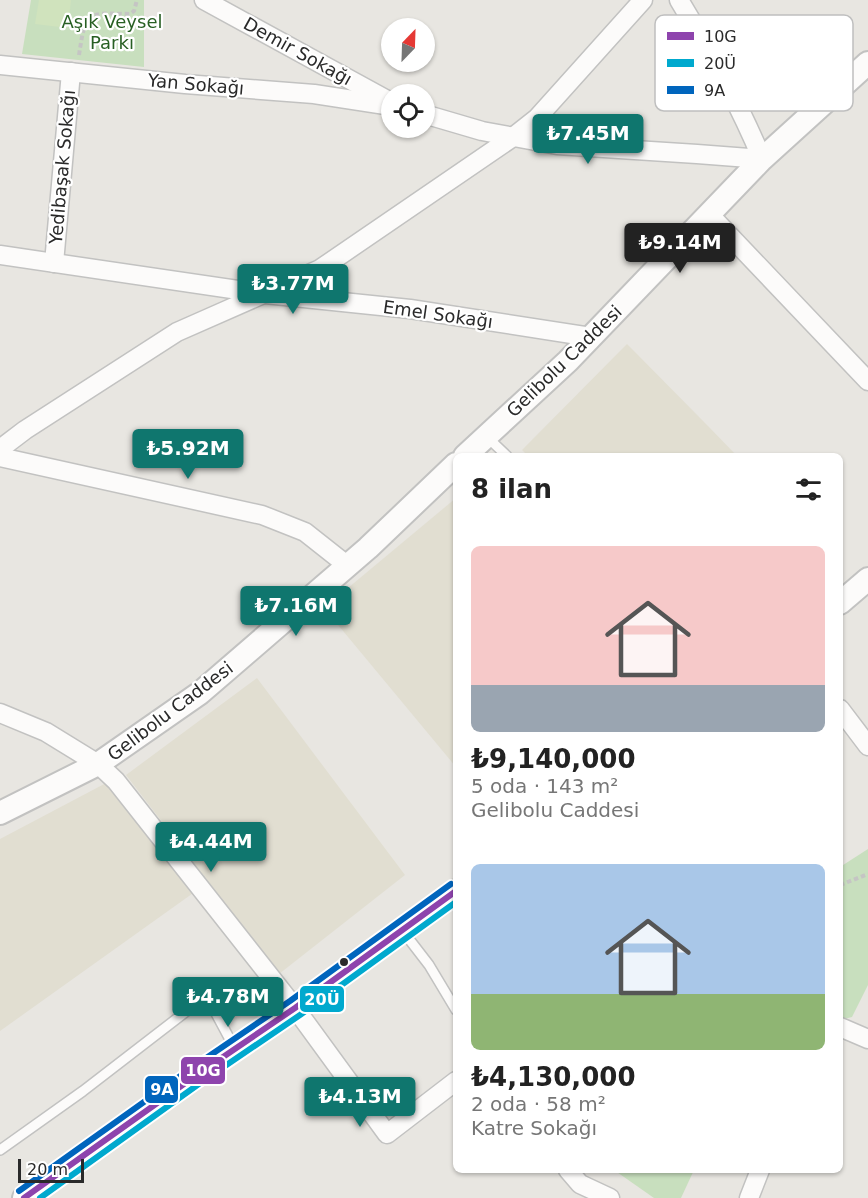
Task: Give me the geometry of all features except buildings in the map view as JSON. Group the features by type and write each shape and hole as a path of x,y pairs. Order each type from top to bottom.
{"street":[{"name":"Demir Sokağı","path":"204,0 381,98"},
{"path":"0,448 177,332 320,269 513,137 537,117 643,0"},
{"path":"679,0 688,15"},
{"name":"Gelibolu Caddesi","path":"853,77 868,63"},
{"name":"Yan Sokağı","path":"0,65 185,84 314,94 381,103"},
{"name":"Yedibaşak Sokağı","path":"54,263 73,72"},
{"path":"435,117 482,131 557,145 762,159 741,111"},
{"name":"Gelibolu Caddesi","path":"468,453 568,361 762,159 815,111"},
{"path":"709,214 868,381"},
{"name":"Emel Sokağı","path":"0,255 265,294 410,309 591,337"},
{"path":"0,457 262,515 305,532 348,566"},
{"name":"Gelibolu Caddesi","path":"0,813 99,764 200,693 348,566 453,467"},
{"path":"843,600 868,579"},
{"path":"0,713 46,732 99,764 116,781 295,1008 387,1134 453,1083"},
{"path":"843,713 868,746"},
{"path":"24,1198 295,1008 453,893"},
{"path":"843,1028 868,1039"},
{"path":"569,1173 578,1191 610,1198"},
{"path":"748,1198 759,1173"}],"lane":[{"path":"486,436 504,453"},
{"path":"402,930 429,965 453,1005"},
{"path":"0,1150 83,1092 201,1000 211,1004 235,1049"}],"path":[{"path":"73,72 86,20 99,13 130,14 134,11 136,0"},
{"path":"843,884 868,874"}],"shaded area":[{"path":"627,344 734,453 525,453 522,450"},
{"path":"453,500 453,763 324,608"},
{"path":"257,678 405,875 279,974 126,775"},
{"path":"108,782 196,891 0,1031 0,839"}],"green space":[{"name":"Aşık Veysel Parkı","path":"31,0 144,0 144,67 22,54"},
{"path":"39,0 71,0 68,28 35,24"},
{"path":"868,849 868,985 852,1017 843,1019 843,865"},
{"path":"618,1173 693,1173 681,1198 654,1198"}],"transit line":[{"name":"9A","path":"19,1191 290,1001 451,884"},
{"name":"10G","path":"24,1198 295,1008 453,893"},
{"name":"20Ü","path":"40,1198 453,904"}]}
